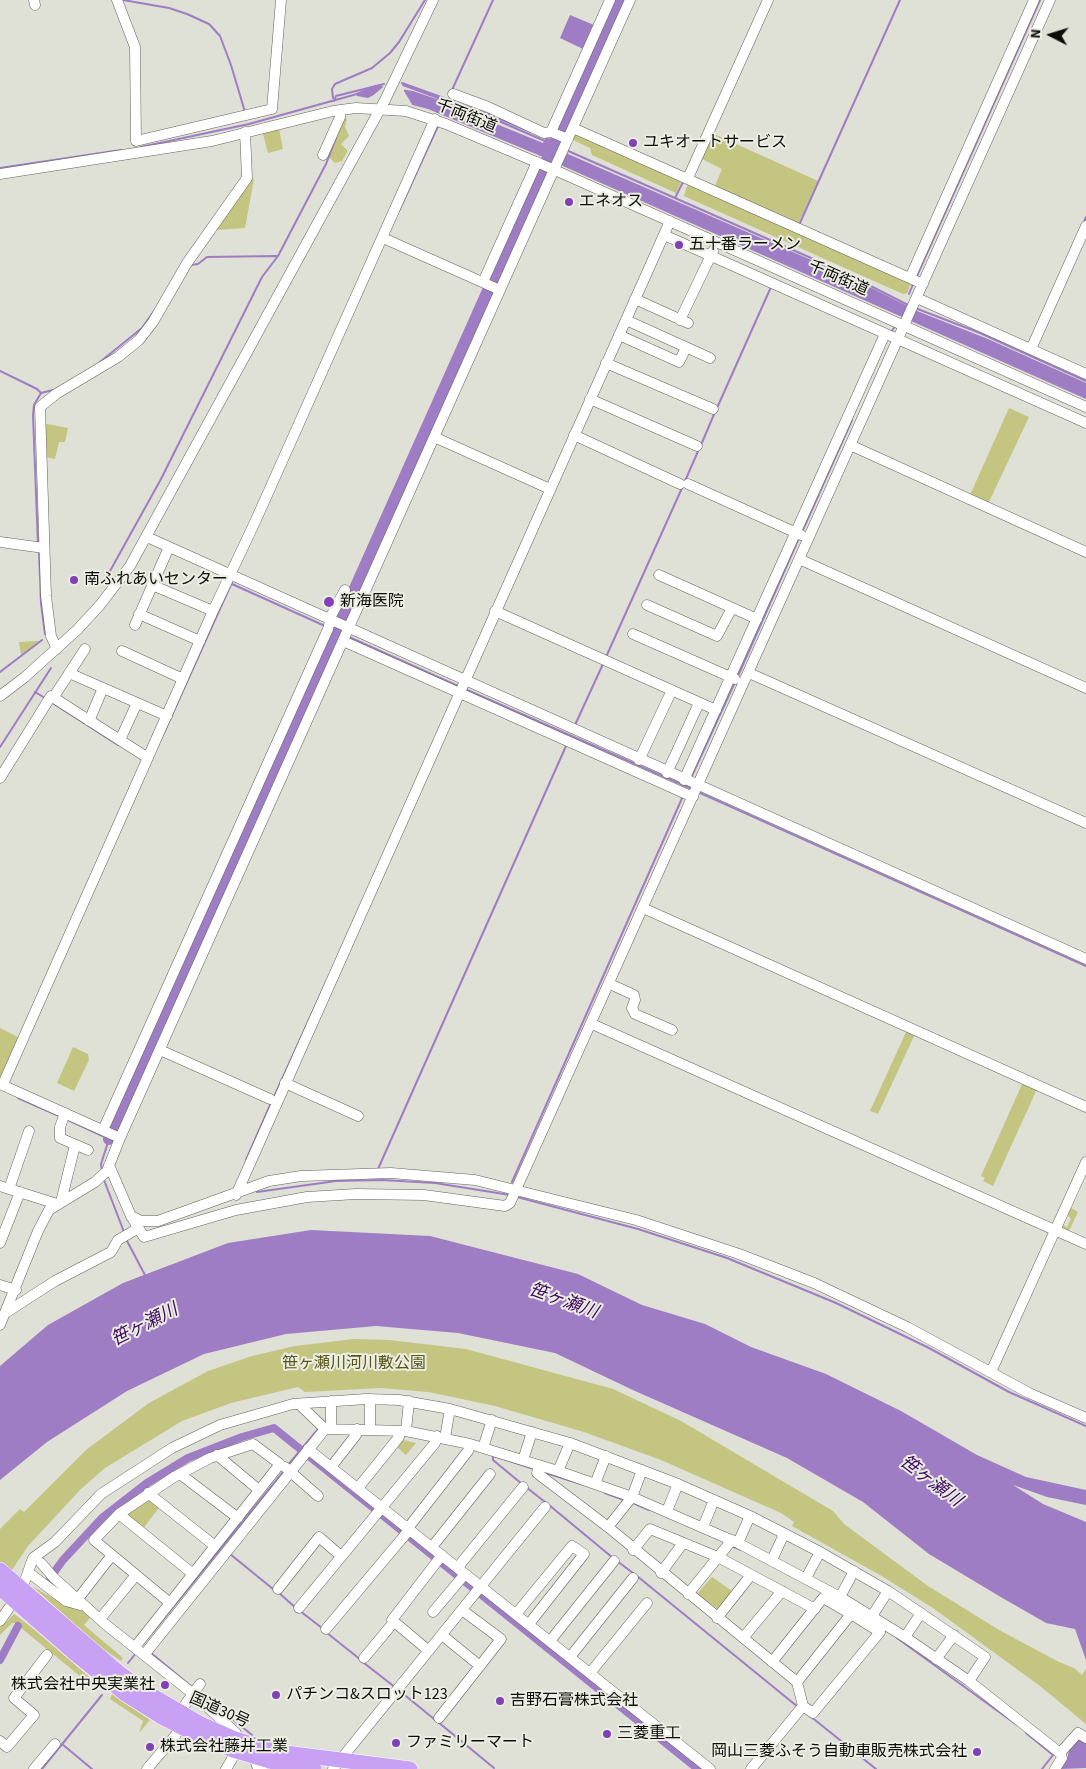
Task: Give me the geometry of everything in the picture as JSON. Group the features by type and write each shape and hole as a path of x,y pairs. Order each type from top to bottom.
{"highway":[{"name":"国道30号","path":"0,1570 11,1591 125,1694 160,1716 182,1720"},
{"name":"国道30号","path":"11,1591 182,1720 243,1752 314,1769"},
{"name":"国道30号","path":"243,1752 278,1752 336,1765 410,1769"}],"street":[{"path":"118,0 136,46 136,140 246,116 272,117"},
{"path":"272,117 281,0"},
{"path":"0,696 77,630 116,586 147,537 383,104 433,0"},
{"path":"491,286 556,166 560,138 610,0"},
{"path":"573,128 574,102 630,0"},
{"path":"686,177 768,0"},
{"path":"691,788 716,710 736,680 749,673 799,559 801,535 891,336 905,323 915,302 916,281 1034,0"},
{"path":"916,281 1050,0"},
{"path":"453,94 560,138"},
{"name":"千両街道","path":"272,117 383,104 435,119 537,162 556,166 670,222 713,251 905,323 1011,384 1086,407"},
{"path":"323,155 340,117 340,110"},
{"path":"0,174 202,142 245,132 272,117"},
{"path":"112,1134 64,1116 4,1085 213,611 233,577 386,239 435,119"},
{"path":"573,128 916,281"},
{"path":"560,138 573,128"},
{"path":"57,649 52,636 40,548 40,407 56,394 118,357 139,340 153,322 186,264 247,178 245,132"},
{"path":"112,1134 125,1102 160,1050 255,813 278,762 343,641 346,628 434,438 537,162"},
{"path":"236,1195 459,688 495,611 547,488 574,436 670,222"},
{"path":"1031,349 1086,226"},
{"path":"664,235 713,251 773,284 891,336 1011,384 1086,423"},
{"path":"386,239 491,286"},
{"path":"635,299 684,322 713,251"},
{"path":"915,302 1031,349 1086,374"},
{"path":"626,320 710,358"},
{"path":"619,335 679,362 686,348"},
{"path":"345,590 328,629 278,762 112,1134 106,1171 131,1216 134,1231 144,1237 236,1210 307,1197 336,1194 424,1195 505,1206 515,1194 643,908 736,680 757,619 850,445 891,336"},
{"path":"606,363 713,409"},
{"path":"590,399 697,446"},
{"path":"574,436 801,535"},
{"path":"434,438 547,488"},
{"path":"850,445 1086,552"},
{"path":"147,537 346,628 459,688 1086,959"},
{"path":"0,542 40,548"},
{"path":"135,625 169,548"},
{"path":"799,559 1086,688"},
{"path":"659,575 757,619"},
{"path":"152,585 213,611"},
{"path":"647,605 717,636 732,608"},
{"path":"495,611 716,710"},
{"path":"139,614 200,641"},
{"path":"633,634 736,680"},
{"path":"343,641 639,760 667,773 691,788"},
{"path":"0,778 50,699 85,649"},
{"path":"122,651 183,680"},
{"path":"70,673 166,716"},
{"path":"749,673 1086,823"},
{"path":"89,720 103,688"},
{"path":"639,760 672,690"},
{"path":"50,699 89,720 120,740 147,761"},
{"path":"120,740 137,703"},
{"path":"667,773 700,703"},
{"path":"643,908 1086,1107"},
{"path":"610,984 634,995 635,1000 632,1008 635,1014 672,1030"},
{"path":"592,1024 1056,1228 1086,1244"},
{"path":"160,1050 270,1099"},
{"path":"285,1083 358,1116"},
{"path":"64,1116 60,1138 88,1150"},
{"path":"29,1131 5,1187 59,1203"},
{"path":"59,1203 75,1145"},
{"path":"991,1372 1086,1162"},
{"path":"0,1325 16,1290 38,1231 49,1210 106,1171"},
{"path":"131,1216 141,1220 158,1221 236,1195 270,1181 301,1176 391,1173 475,1180 515,1194 636,1220 797,1276 907,1327 1029,1394 1086,1418"},
{"path":"236,1210 255,1187"},
{"path":"0,1243 20,1192"},
{"path":"6,1313 55,1281 111,1252 118,1240 134,1231"},
{"path":"0,1285 16,1290"},
{"path":"370,1399 370,1429"},
{"path":"142,1650 170,1603 259,1490 306,1452 328,1429 331,1400"},
{"path":"0,1621 11,1591 28,1572 34,1558 55,1542 101,1494 142,1465 172,1448 219,1425 299,1404 331,1400 409,1401 450,1409 570,1443 678,1484 750,1516 854,1571 921,1613 985,1658 969,1681"},
{"path":"358,1488 401,1433 409,1401"},
{"path":"299,1404 328,1429 357,1432 370,1429 483,1448 523,1460 552,1474 595,1484 630,1500 667,1511 703,1526 732,1543 772,1560 840,1596 936,1658 969,1681 1060,1753 1062,1758 1055,1769"},
{"path":"299,1608 438,1439 450,1409"},
{"path":"483,1448 492,1420"},
{"path":"331,1467 357,1432"},
{"path":"523,1460 532,1432"},
{"path":"552,1474 570,1443"},
{"path":"170,1603 94,1540 120,1514 148,1493 217,1455 253,1444 318,1496"},
{"path":"326,1629 408,1531 469,1447"},
{"path":"306,1452 331,1467 358,1488 379,1510 432,1547 440,1558 479,1590 516,1614 710,1769"},
{"path":"217,1455 259,1490"},
{"path":"595,1484 606,1456"},
{"path":"142,1650 285,1468"},
{"path":"608,1527 630,1500 642,1470"},
{"path":"180,1474 238,1518"},
{"path":"432,1547 490,1474"},
{"path":"552,1474 633,1550 797,1682 801,1708 751,1769"},
{"path":"667,1511 678,1484"},
{"path":"433,1612 523,1487"},
{"path":"148,1493 215,1546"},
{"path":"703,1526 714,1500"},
{"path":"336,1765 545,1507"},
{"path":"120,1514 193,1574"},
{"path":"688,1594 732,1543 750,1516"},
{"path":"633,1550 650,1530 718,1557 815,1609"},
{"path":"772,1560 784,1534"},
{"path":"278,1588 319,1537 341,1556"},
{"path":"661,1573 683,1543"},
{"path":"516,1614 572,1546 584,1554 528,1624"},
{"path":"806,1578 820,1552"},
{"path":"77,1600 112,1555"},
{"path":"364,1658 394,1622 392,1620 440,1558"},
{"path":"550,1641 614,1561"},
{"path":"41,1563 51,1576 77,1600 196,1689 236,1732 243,1752 226,1769"},
{"path":"840,1596 854,1571"},
{"path":"28,1572 66,1601 86,1607"},
{"path":"100,1618 136,1575"},
{"path":"717,1618 751,1575"},
{"path":"570,1657 633,1578"},
{"path":"743,1638 782,1591"},
{"path":"872,1616 888,1592"},
{"path":"772,1662 823,1598 880,1632 813,1713 801,1708"},
{"path":"590,1673 647,1604"},
{"path":"439,1718 501,1639 462,1610"},
{"path":"905,1637 921,1613"},
{"path":"797,1682 850,1614"},
{"path":"394,1622 429,1651"},
{"path":"442,1635 480,1666"},
{"path":"936,1658 954,1635"},
{"path":"0,1741 7,1747 34,1715 14,1698 47,1655"},
{"path":"147,1769 182,1720 196,1689"},
{"path":"1060,1753 1078,1733 1084,1736"},
{"path":"34,1769 54,1744"}],"green space":[{"path":"344,116 347,119 345,127 349,136 341,144 347,152 342,161 335,163 327,155"},
{"path":"279,129 283,149 268,153 263,134"},
{"path":"576,132 682,180 676,193 592,155 590,148 573,140"},
{"path":"712,133 818,181 798,224 715,186 722,169 700,158"},
{"path":"250,178 254,179 245,228 215,230"},
{"path":"688,183 911,283 907,293 903,294 684,196"},
{"path":"1009,408 1029,417 988,504 970,495"},
{"path":"43,425 68,428 65,442 59,442 55,459 44,457"},
{"path":"19,642 38,642 21,655"},
{"path":"0,1028 20,1038 0,1079"},
{"path":"907,1030 915,1034 878,1114 870,1111"},
{"path":"73,1047 88,1054 89,1060 74,1091 57,1083"},
{"path":"1023,1082 1037,1089 993,1186 983,1181 985,1178 981,1176"},
{"path":"1069,1207 1078,1212 1069,1231 1060,1227 1061,1224 1067,1227 1071,1219 1066,1213"},
{"name":"笹ヶ瀬川河川敷公園","path":"354,1339 389,1340 466,1349 613,1389 681,1421 833,1511 844,1524 928,1586 999,1630 1074,1668 1082,1675 1086,1669 1086,1724 1040,1686 933,1608 880,1575 792,1526 794,1522 781,1513 661,1460 584,1432 495,1406 428,1392 381,1388 305,1392 298,1387 231,1403 182,1421 105,1468 81,1489 28,1546 0,1588 0,1529 20,1509 24,1512 86,1450 149,1403 208,1371 252,1356 295,1346"},
{"path":"403,1440 416,1443 406,1455 397,1447"},
{"path":"149,1497 161,1505 142,1530 126,1514"},
{"path":"712,1577 732,1591 718,1609 697,1594"},
{"path":"32,1586 63,1604 92,1615 84,1625 123,1658 121,1661 100,1647"},
{"path":"14,1614 101,1687 97,1690 15,1623 12,1623 0,1635 0,1628"},
{"path":"112,1694 150,1720 139,1733 143,1721 110,1699"}],"water":[{"path":"570,15 594,25 583,49 560,38"},
{"path":"376,85 413,91 445,102 450,96 450,105 543,143 546,137 559,143 568,154 848,276 917,311 988,339 1086,383 1086,399 536,154 428,109 374,95 368,98 357,96 356,93"},
{"name":"笹ヶ瀬川","path":"311,1230 430,1236 578,1274 642,1305 705,1324 751,1347 826,1374 901,1411 977,1455 1026,1477 1086,1490 1086,1505 1047,1497 1013,1485 1043,1504 1086,1522 1086,1660 1075,1629 1046,1623 999,1596 929,1554 863,1502 787,1458 635,1391 555,1353 458,1333 376,1326 286,1334 204,1354 127,1391 47,1442 0,1480 0,1366 48,1325 123,1283 228,1243"},
{"path":"1075,1739 1086,1739 1086,1768 1060,1769 1067,1760 1070,1745"}],"pier":[{"path":"389,76 404,82 404,91 413,106 370,98 382,88"},
{"path":"458,105 542,139 543,136 545,137 543,142 457,107"}],"waterway":[{"path":"123,0 169,8 209,24 220,36 245,112"},
{"path":"333,98 332,89 335,84 372,68 390,53 425,0"},
{"path":"452,90 493,0"},
{"path":"547,160 619,0"},
{"path":"799,225 900,0"},
{"path":"916,278 1040,0"},
{"path":"402,83 488,114 531,132"},
{"path":"334,101 336,96 384,84"},
{"path":"403,85 446,101"},
{"path":"141,147 249,124 357,94"},
{"path":"450,103 487,116 545,141"},
{"path":"399,211 438,126"},
{"path":"110,571 161,479 262,277 278,256 326,164 336,138"},
{"path":"0,168 121,150"},
{"path":"566,150 845,273 908,305"},
{"path":"109,1139 542,170"},
{"path":"675,198 683,182"},
{"path":"1083,224 1086,217"},
{"path":"191,265 198,264 207,257 277,256"},
{"path":"909,294 913,284"},
{"path":"717,408 771,287"},
{"path":"915,308 980,333 1086,381"},
{"path":"100,362 142,328 154,311"},
{"path":"890,333 894,328"},
{"path":"0,371 37,389 41,393 34,405 33,415 38,545"},
{"path":"41,393 53,390"},
{"path":"701,445 715,412"},
{"path":"802,532 852,420"},
{"path":"685,481 699,449"},
{"path":"606,657 682,488"},
{"path":"738,676 799,538"},
{"path":"39,552 41,603 45,634"},
{"path":"163,735 233,580"},
{"path":"232,584 325,626"},
{"path":"331,629 336,631"},
{"path":"335,633 339,634"},
{"path":"349,637 458,686"},
{"path":"0,672 42,640"},
{"path":"575,725 603,664"},
{"path":"0,747 51,668"},
{"path":"691,778 735,682"},
{"path":"465,689 692,789"},
{"path":"35,692 45,698"},
{"path":"51,702 118,745"},
{"path":"378,1169 566,746"},
{"path":"698,792 1086,966"},
{"path":"512,1182 683,796"},
{"path":"273,1099 327,980"},
{"path":"18,1098 59,1116"},
{"path":"246,1160 271,1103"},
{"path":"66,1119 109,1139 101,1164 102,1171"},
{"path":"104,1180 124,1232"},
{"path":"257,1192 336,1181 382,1180 435,1183 510,1195"},
{"path":"517,1197 638,1229 727,1258 836,1303 929,1348 1009,1392 1086,1426"},
{"path":"126,1239 146,1277"},
{"path":"50,1578 63,1560 102,1518 147,1483 188,1458 242,1437 274,1428 698,1769"},
{"path":"288,1465 319,1428"},
{"path":"491,1455 534,1469"},
{"path":"493,1457 493,1460 522,1484"},
{"path":"151,1634 284,1471"},
{"path":"543,1472 584,1485"},
{"path":"526,1487 545,1502"},
{"path":"605,1493 624,1500"},
{"path":"633,1503 649,1510"},
{"path":"549,1505 613,1558"},
{"path":"732,1546 741,1550"},
{"path":"230,1554 273,1589"},
{"path":"617,1561 633,1573"},
{"path":"637,1576 798,1707"},
{"path":"279,1593 296,1608"},
{"path":"300,1611 322,1628"},
{"path":"0,1660 18,1626"},
{"path":"327,1633 361,1660"},
{"path":"897,1638 1017,1725"},
{"path":"128,1663 136,1653"},
{"path":"151,1653 192,1687"},
{"path":"364,1663 396,1688"},
{"path":"198,1691 252,1735"},
{"path":"401,1692 434,1719"},
{"path":"42,1769 102,1695"},
{"path":"810,1716 876,1769"},
{"path":"438,1722 494,1768"},
{"path":"1026,1733 1053,1755 1042,1769"},
{"path":"62,1744 92,1769"}],"place":[{"name":"ユキオートサービス","path":"633,143"},
{"name":"エネオス","path":"569,202"},
{"name":"五十番ラーメン","path":"679,245"},
{"name":"南ふれあいセンター","path":"74,580"},
{"name":"新海医院","path":"329,602"},
{"name":"株式会社中央実業社","path":"165,1685"},
{"name":"パチンコ&スロット123","path":"276,1695"},
{"name":"吉野石膏株式会社","path":"500,1701"},
{"name":"三菱重工","path":"607,1734"},
{"name":"ファミリーマート","path":"396,1743"},
{"name":"株式会社藤井工業","path":"150,1747"},
{"name":"岡山三菱ふそう自動車販売株式会社","path":"977,1752"}]}
